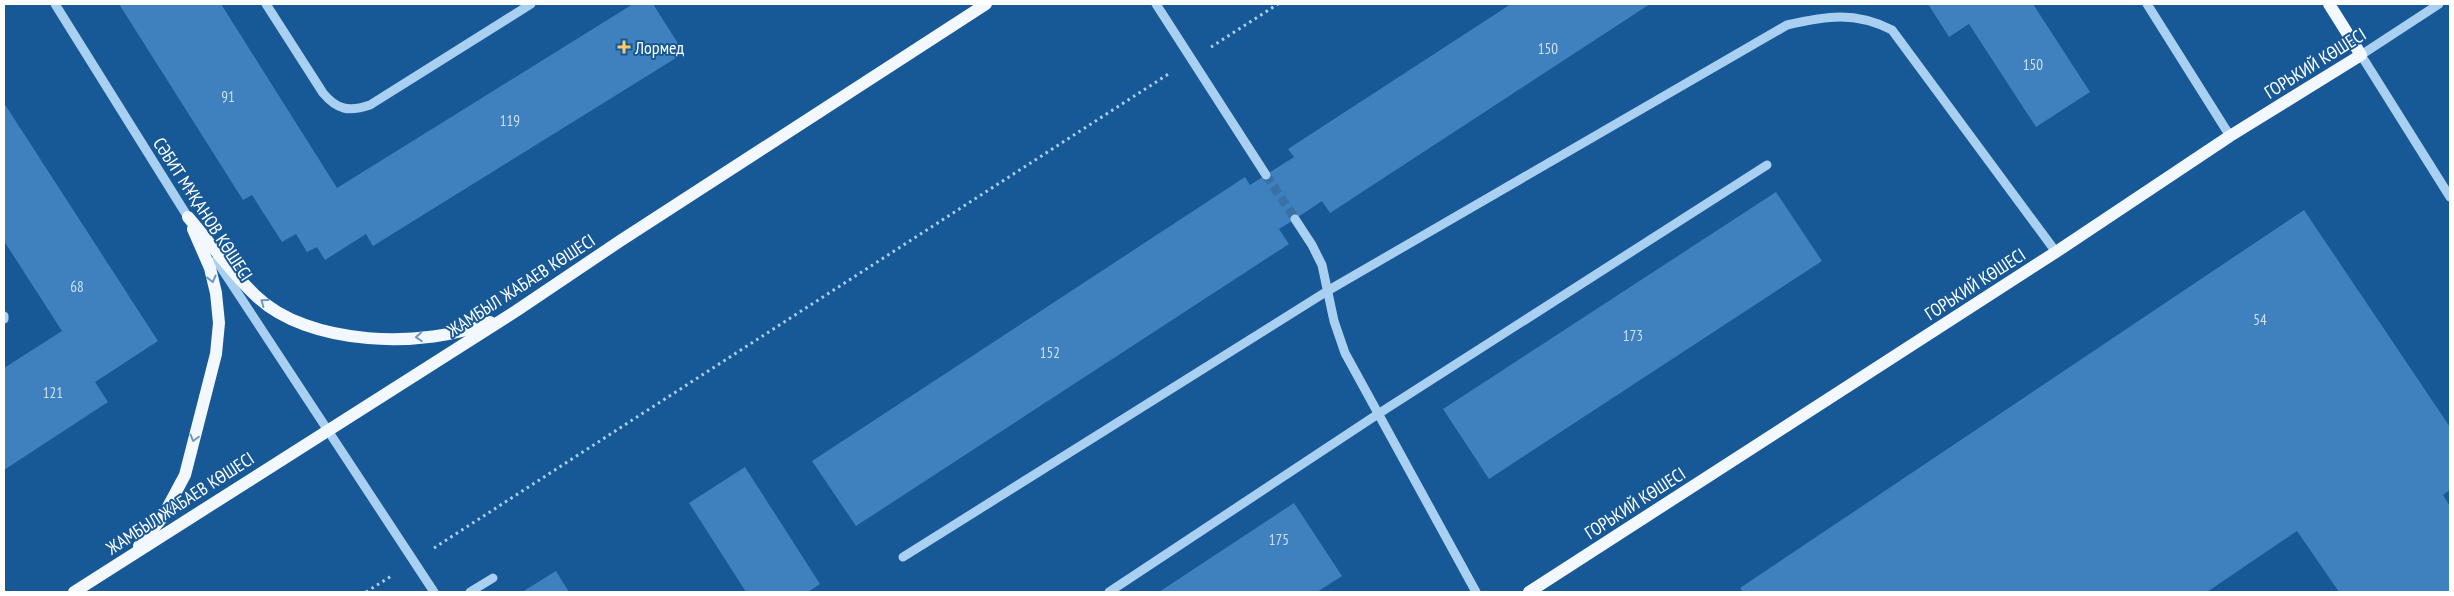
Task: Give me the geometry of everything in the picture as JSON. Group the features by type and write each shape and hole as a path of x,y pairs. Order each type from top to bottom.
{"main road":[{"name":"ЖАМБЫЛ ЖАБАЕВ КӨШЕСІ","path":"74,592 329,428 516,311 628,236 986,4"},
{"path":"2329,4 2361,55"},
{"name":"ГОРЬКИЙ КӨШЕСІ","path":"1530,592 2056,252 2230,136 2361,55"},
{"path":"188,217 255,296 286,317 332,333 368,338 427,336 487,324 516,311"},
{"path":"132,555 162,518 185,475 216,354 219,323 216,293 210,268 188,217"}],"street":[{"name":"СӘБИТ МҰҚАНОВ КӨШЕСІ","path":"55,4 188,217 329,428 434,592"},
{"path":"266,4 323,93 332,104 344,110 370,105 532,4"},
{"path":"1156,4 1190,60 1266,175"},
{"path":"2147,4 2230,136"},
{"name":"ГОРЬКИЙ КӨШЕСІ","path":"2361,55 2439,4"},
{"path":"903,557 1329,290 1787,25 1821,17 1847,16 1873,20 1892,30 2056,252"},
{"path":"2361,55 2450,196"},
{"path":"1109,592 1378,414 1767,165"},
{"path":"1295,219 1322,265 1329,290 1334,321 1345,353 1476,592"},
{"path":"470,592 493,578"}],"path":[{"path":"366,592 1278,4"}],"building":[{"path":"119,4 221,4 337,188 633,4 653,4 684,53 373,246 366,234 325,260 317,247 307,252 296,234 282,242 252,195 243,200"},
{"path":"1511,4 1650,4 1330,213 1322,201 1279,229 1289,244 856,526 812,461 1245,177 1250,185 1294,157 1288,149"},
{"path":"1928,4 2033,4 2090,92 2036,127 1969,24 1949,37"},
{"path":"4,103 158,341 95,382 108,402 4,470 4,368 62,331 4,241"},
{"path":"1776,192 1822,261 1489,479 1443,409"},
{"path":"2304,210 2450,427 2450,490 2443,495 2450,506 2450,592 2339,592 2297,531 2207,592 1743,592 1740,588"},
{"path":"745,467 820,584 808,592 746,592 689,503"},
{"path":"1294,503 1342,576 1317,592 1159,592"},
{"path":"556,571 569,592 522,592"}],"tunnel":[{"path":"1266,175 1295,219"}],"place":[{"name":"Лормед","path":"624,47"}]}
